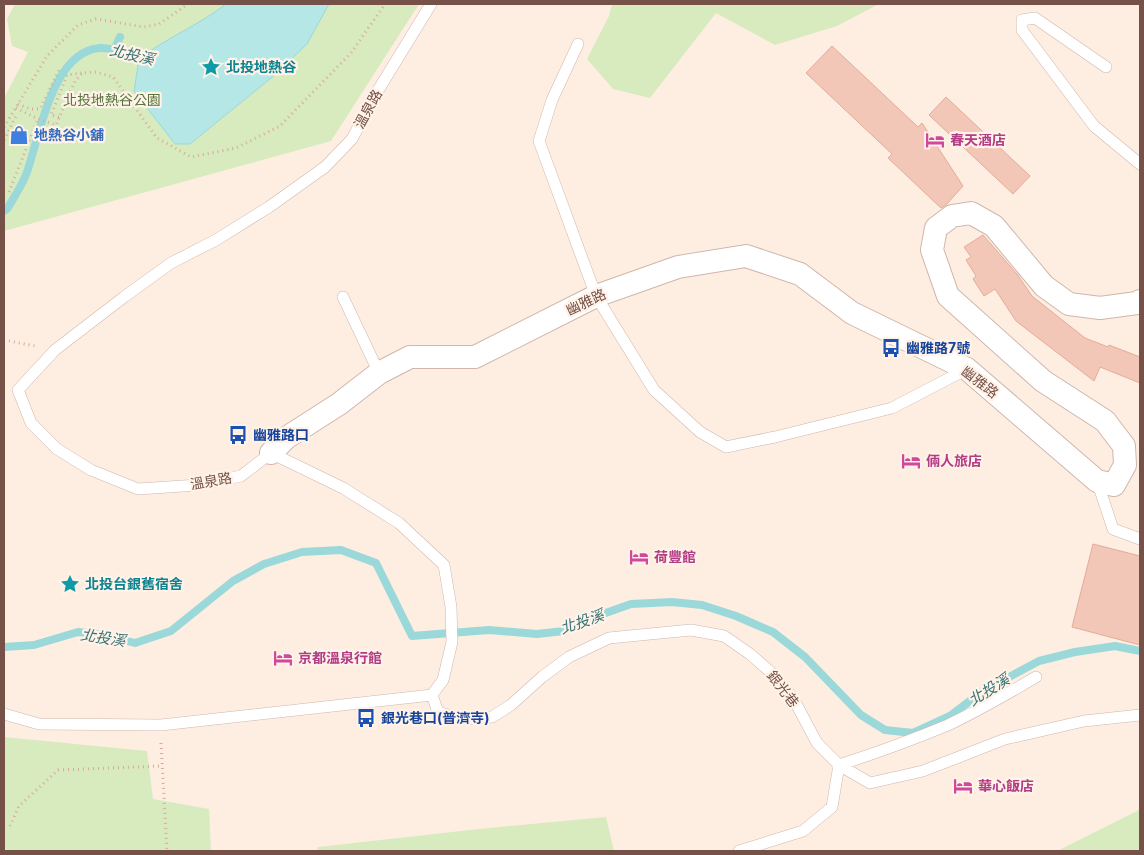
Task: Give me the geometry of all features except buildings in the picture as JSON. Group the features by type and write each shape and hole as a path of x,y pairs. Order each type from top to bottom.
{"street":[{"path":"1097,481 1114,485 1125,465 1124,446 1105,421 1042,381 948,296 932,250 936,228 952,216 971,213 994,226 1044,286 1069,304 1100,308 1140,301"},
{"name":"幽雅路","path":"271,453 286,438 339,404 379,373 410,357 475,357 596,296 678,267 746,256 800,274 852,313 967,370 1097,481"}],"lane":[{"name":"溫泉路","path":"271,453 241,476 198,485 138,489 92,470 57,449 31,423 18,390 56,350 171,264 216,240 269,207 325,167 352,138 431,4"},
{"path":"1106,67 1035,18 1022,20 1022,30 1094,126 1140,164"},
{"path":"578,44 552,100 539,142 596,296 654,390 700,432 726,447 775,438 892,408 967,370"},
{"path":"343,297 379,373"},
{"path":"4,714 39,724 161,725 432,695 443,680 452,642 451,606 444,565 399,523 343,488 271,453"},
{"path":"1097,481 1113,529 1140,539"},
{"name":"銀光巷","path":"432,695 438,712 462,720 492,717 511,705 542,677 569,657 609,638 691,630 724,636 774,674 793,698 817,743 839,765 870,783 923,772 1005,739 1084,721 1140,715"},
{"path":"740,851 803,831 832,807 839,765 898,745 948,724 986,706 1036,677"}],"path":[{"path":"4,127 47,56 78,25 96,19 144,27 159,24 188,4"},
{"path":"59,117 51,115 68,75 96,72 112,77 157,138 191,157 236,148 280,126 351,53 385,4"},
{"path":"17,106 40,109 59,70"},
{"path":"17,106 27,114 56,124 74,83 82,73"},
{"path":"27,114 30,109"},
{"path":"4,140 16,116"},
{"path":"4,192 8,192 38,119"},
{"path":"4,340 56,350"},
{"path":"161,725 167,851"},
{"path":"10,826 19,806 58,770 162,766"}],"green space":[{"name":"北投地熱谷公園","path":"15,4 419,4 331,141 4,231 4,98 28,52 12,46 7,19"},
{"path":"612,4 879,4 837,26 775,45 716,13 650,98 613,89 587,59 609,16"},
{"path":"4,737 147,751 153,799 209,809 211,851 13,851 4,849"},
{"path":"1140,808 1140,851 1057,851 1137,811"},
{"path":"606,817 614,851 317,851 318,847"}],"water":[{"name":"北投地熱谷","path":"226,4 329,4 307,44 276,74 190,144 175,144 134,91 139,59"}],"waterway":[{"path":"114,50 120,37"},
{"name":"北投溪","path":"4,211 19,190 24,179 51,96 60,78 71,63 84,53 100,48 112,49 148,60"},
{"name":"北投溪","path":"4,647 34,645 78,632 104,635 135,643 171,631 233,581 264,564 302,552 341,550 376,563 412,636 489,630 537,634 564,631 631,604 672,602 702,605 736,616 773,632 805,657 861,715 885,730 913,733 950,716 983,691 1039,661 1075,652 1115,646 1140,651"}],"place":[{"name":"北投地熱谷","path":"211,67"},
{"name":"地熱谷小舖","path":"19,135"},
{"name":"春天酒店","path":"935,140"},
{"name":"幽雅路7號","path":"891,348"},
{"name":"幽雅路口","path":"238,435"},
{"name":"倆人旅店","path":"911,461"},
{"name":"荷豐館","path":"639,557"},
{"name":"北投台銀舊宿舍","path":"70,584"},
{"name":"京都溫泉行館","path":"283,658"},
{"name":"銀光巷口(普濟寺)","path":"366,718"},
{"name":"華心飯店","path":"963,786"}]}
